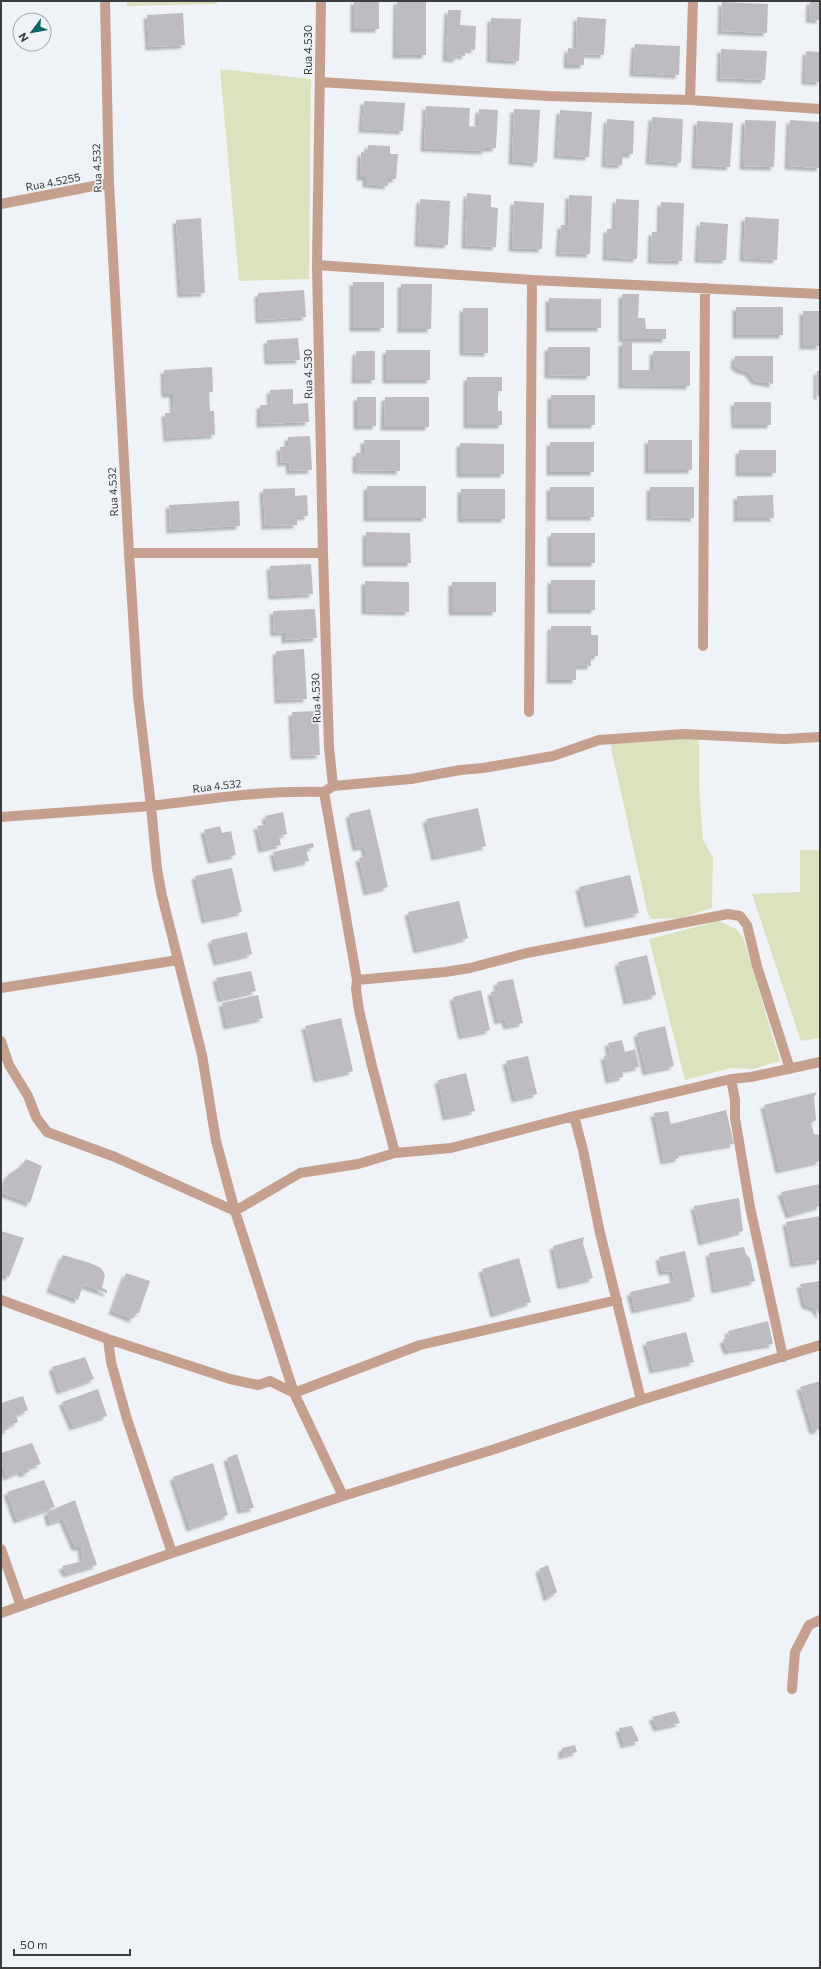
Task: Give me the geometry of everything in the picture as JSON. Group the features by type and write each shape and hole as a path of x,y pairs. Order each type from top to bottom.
{"street":[{"name":"Rua 4.532","path":"105,1 109,183 129,553 138,696 151,806 240,794 286,791 324,792"},
{"name":"Rua 4.530","path":"321,1 317,265 323,554 332,786"},
{"path":"690,100 693,1"},
{"path":"320,82 548,96 690,100 820,109"},
{"name":"Rua 4.5255","path":"1,204 109,183"},
{"path":"317,265 532,280 820,294"},
{"path":"529,712 532,280"},
{"path":"703,646 705,288"},
{"path":"129,553 323,554"},
{"path":"395,1153 372,1066 361,1016 356,989 357,980 324,792 332,786 411,779 553,756 599,740 684,734 784,739 820,737"},
{"path":"1,817 151,806 157,869 162,896 202,1055 216,1141 235,1211 294,1393 343,1496"},
{"path":"357,980 445,972 470,968 527,953 728,914 740,916 747,925 757,966 790,1069"},
{"path":"1,988 178,960"},
{"path":"1,1041 9,1065 28,1096 36,1117 47,1132 115,1157 235,1211"},
{"path":"235,1211 300,1173 358,1164 395,1153 451,1148 574,1116 731,1079 751,1077 820,1062"},
{"path":"731,1079 735,1100 735,1118 750,1207 783,1357"},
{"path":"574,1116 616,1300 641,1400"},
{"path":"1,1300 108,1339 230,1379 258,1385 270,1382 294,1393 420,1345 616,1300"},
{"path":"108,1339 111,1362 127,1419 172,1553"},
{"path":"1,1613 172,1553 343,1496 495,1449 641,1400 820,1345"},
{"path":"1,1549 21,1606"},
{"path":"792,1689 795,1652 809,1625 820,1620"}],"green space":[{"path":"127,1 217,1 217,4 127,6"},
{"path":"220,69 311,79 309,279 239,281"},
{"path":"699,738 699,787 703,840 713,857 712,908 681,918 652,919 648,914 610,743"},
{"path":"800,850 820,850 820,1038 801,1041 752,894 800,892"},
{"path":"719,921 736,929 743,937 780,1061 753,1069 731,1068 685,1080 649,939"}],"building":[{"path":"354,1 379,1 379,29 354,29"},
{"path":"397,1 426,1 426,55 396,55"},
{"path":"810,1 820,1 820,20 809,19"},
{"path":"722,2 768,4 767,33 721,31"},
{"path":"448,10 461,10 460,25 476,26 475,50 466,49 465,56 458,55 457,59 446,58"},
{"path":"183,13 185,45 149,47 147,15"},
{"path":"577,17 606,19 604,55 584,54 584,65 567,65 568,48 576,49"},
{"path":"491,18 521,19 519,61 490,59"},
{"path":"635,44 680,46 679,75 633,73"},
{"path":"721,49 767,51 765,80 720,78"},
{"path":"806,51 820,52 820,82 805,81"},
{"path":"364,101 405,103 403,131 362,129"},
{"path":"426,106 470,108 469,126 478,127 479,109 498,110 496,148 485,148 485,151 424,148"},
{"path":"514,109 540,110 537,163 512,161"},
{"path":"560,110 592,112 589,157 557,155"},
{"path":"652,117 683,119 681,163 649,161"},
{"path":"607,119 634,121 633,154 623,154 622,165 605,164"},
{"path":"745,120 776,121 774,167 743,166"},
{"path":"790,120 820,122 820,168 788,166"},
{"path":"697,121 733,123 730,167 695,165"},
{"path":"368,145 390,146 390,154 398,154 396,179 388,179 388,186 366,184 366,177 360,177 361,152 367,153"},
{"path":"467,193 491,195 491,207 498,208 496,247 465,245"},
{"path":"569,195 592,196 590,254 559,253 561,225 568,225"},
{"path":"420,199 450,201 448,245 418,243"},
{"path":"616,199 639,200 637,259 606,257 607,229 615,229"},
{"path":"514,201 544,203 542,249 512,248"},
{"path":"661,202 684,203 682,261 651,260 652,232 660,232"},
{"path":"745,217 779,219 777,260 743,258"},
{"path":"201,218 205,293 181,294 176,220"},
{"path":"700,222 728,224 726,260 698,259"},
{"path":"353,282 384,282 384,328 353,328"},
{"path":"401,284 432,284 431,329 401,329"},
{"path":"304,290 306,317 259,320 258,293"},
{"path":"622,294 639,294 638,318 645,318 646,329 666,329 666,339 622,339"},
{"path":"549,298 601,299 601,328 549,328"},
{"path":"736,307 783,307 783,335 736,335"},
{"path":"463,308 488,308 488,353 463,352"},
{"path":"803,311 820,311 820,346 803,346"},
{"path":"298,338 300,360 268,361 267,340"},
{"path":"622,342 632,342 632,370 653,370 653,351 690,351 690,386 622,385"},
{"path":"548,347 590,347 590,376 548,375"},
{"path":"386,350 430,350 430,380 386,380"},
{"path":"356,351 375,351 375,380 355,380"},
{"path":"735,356 773,356 773,384 755,381 748,372 738,369 734,365"},
{"path":"212,367 213,392 209,392 210,411 214,411 215,435 167,438 165,413 174,413 173,394 165,394 164,370"},
{"path":"817,371 820,371 820,396 817,396"},
{"path":"467,377 502,377 502,391 498,391 498,411 502,411 502,425 467,425"},
{"path":"293,389 293,404 308,403 309,422 260,424 260,405 271,405 270,390"},
{"path":"551,395 595,395 595,425 551,425"},
{"path":"357,397 376,397 376,426 357,426"},
{"path":"385,397 429,397 429,427 384,427"},
{"path":"734,402 771,402 771,425 735,425"},
{"path":"310,436 312,470 290,471 289,462 281,463 280,447 288,446 288,437"},
{"path":"364,440 400,440 400,471 356,470 356,453 364,453"},
{"path":"648,440 692,440 692,470 648,470"},
{"path":"550,442 594,442 594,472 550,472"},
{"path":"460,443 504,444 504,474 460,474"},
{"path":"739,450 776,450 776,473 739,473"},
{"path":"367,486 426,486 426,518 367,518"},
{"path":"550,487 594,487 594,517 550,517"},
{"path":"650,487 694,487 694,518 650,517"},
{"path":"295,488 295,496 307,495 308,516 297,517 297,525 265,526 263,489"},
{"path":"461,489 505,489 505,519 461,519"},
{"path":"773,495 774,518 737,518 737,496"},
{"path":"239,501 240,526 170,530 169,505"},
{"path":"366,532 410,533 411,563 366,563"},
{"path":"551,533 595,533 595,563 551,563"},
{"path":"311,564 313,594 272,596 270,566"},
{"path":"551,580 595,580 595,610 551,610"},
{"path":"365,581 409,582 409,612 365,611"},
{"path":"452,582 496,582 496,612 452,612"},
{"path":"315,609 317,638 285,640 285,632 274,633 273,611"},
{"path":"551,626 591,626 591,635 598,635 598,656 591,656 591,666 576,666 576,680 550,680"},
{"path":"304,649 307,699 278,700 276,651"},
{"path":"318,711 320,755 294,756 292,712"},
{"path":"478,808 486,846 435,857 426,819"},
{"path":"370,809 388,887 367,892 359,858 366,856 364,846 356,848 349,814"},
{"path":"283,812 287,834 279,836 281,845 262,849 257,826 267,824 265,816"},
{"path":"220,826 222,833 231,831 236,855 211,860 204,830"},
{"path":"313,843 314,847 306,849 309,861 277,868 273,852"},
{"path":"232,868 242,912 205,920 195,876"},
{"path":"630,875 639,913 588,924 579,887"},
{"path":"459,901 468,938 417,950 408,912"},
{"path":"247,932 252,954 217,962 211,940"},
{"path":"647,955 656,995 627,1001 618,962"},
{"path":"251,971 256,991 221,999 216,978"},
{"path":"513,979 523,1023 507,1026 505,1019 498,1021 491,992 498,990 497,982"},
{"path":"481,990 490,1030 462,1036 453,997"},
{"path":"258,995 263,1018 227,1026 222,1003"},
{"path":"341,1018 353,1071 317,1079 305,1026"},
{"path":"665,1026 674,1066 646,1072 637,1033"},
{"path":"622,1040 625,1052 635,1049 639,1067 622,1070 623,1077 609,1080 604,1056 610,1055 608,1043"},
{"path":"528,1056 537,1094 515,1099 506,1061"},
{"path":"466,1073 475,1111 446,1117 438,1080"},
{"path":"817,1092 814,1097 816,1120 811,1123 814,1134 820,1135 820,1161 779,1170 764,1105"},
{"path":"726,1110 734,1144 679,1153 679,1158 664,1161 654,1113 668,1111 671,1124"},
{"path":"26,1159 42,1166 30,1203 2,1193 8,1175 21,1166"},
{"path":"820,1184 820,1206 789,1215 781,1192"},
{"path":"739,1198 743,1231 702,1242 694,1206"},
{"path":"820,1216 820,1260 794,1264 786,1222"},
{"path":"1,1231 24,1238 9,1277 1,1274"},
{"path":"584,1237 583,1243 593,1278 561,1286 553,1246"},
{"path":"744,1247 746,1254 750,1258 755,1281 715,1290 709,1253"},
{"path":"685,1251 695,1297 635,1310 630,1292 674,1282 672,1271 662,1272 659,1257"},
{"path":"63,1255 101,1268 105,1275 102,1288 107,1290 107,1293 83,1285 78,1300 50,1289"},
{"path":"519,1258 531,1302 494,1314 482,1269"},
{"path":"126,1273 150,1281 139,1313 135,1313 133,1319 112,1311"},
{"path":"820,1281 820,1316 815,1308 805,1305 800,1284"},
{"path":"768,1321 773,1344 727,1351 723,1340 729,1337 728,1331"},
{"path":"686,1332 694,1362 653,1370 646,1342"},
{"path":"85,1357 94,1379 60,1391 52,1367"},
{"path":"820,1381 820,1429 813,1431 800,1387"},
{"path":"98,1389 107,1416 73,1427 62,1402"},
{"path":"23,1396 28,1410 16,1415 18,1422 7,1426 9,1429 1,1432 1,1403"},
{"path":"32,1443 41,1464 28,1468 29,1472 22,1474 21,1471 7,1477 1,1461 1,1453"},
{"path":"237,1454 254,1508 241,1510 227,1458"},
{"path":"213,1463 228,1515 190,1528 173,1477"},
{"path":"44,1480 55,1507 17,1520 7,1492"},
{"path":"75,1500 97,1565 66,1574 62,1566 83,1561 81,1547 75,1547 63,1519 50,1523 47,1512"},
{"path":"548,1565 557,1592 547,1598 539,1569"},
{"path":"675,1711 680,1723 657,1728 652,1717"},
{"path":"632,1726 639,1741 624,1745 619,1728"},
{"path":"575,1745 577,1752 562,1756 562,1748"}]}
